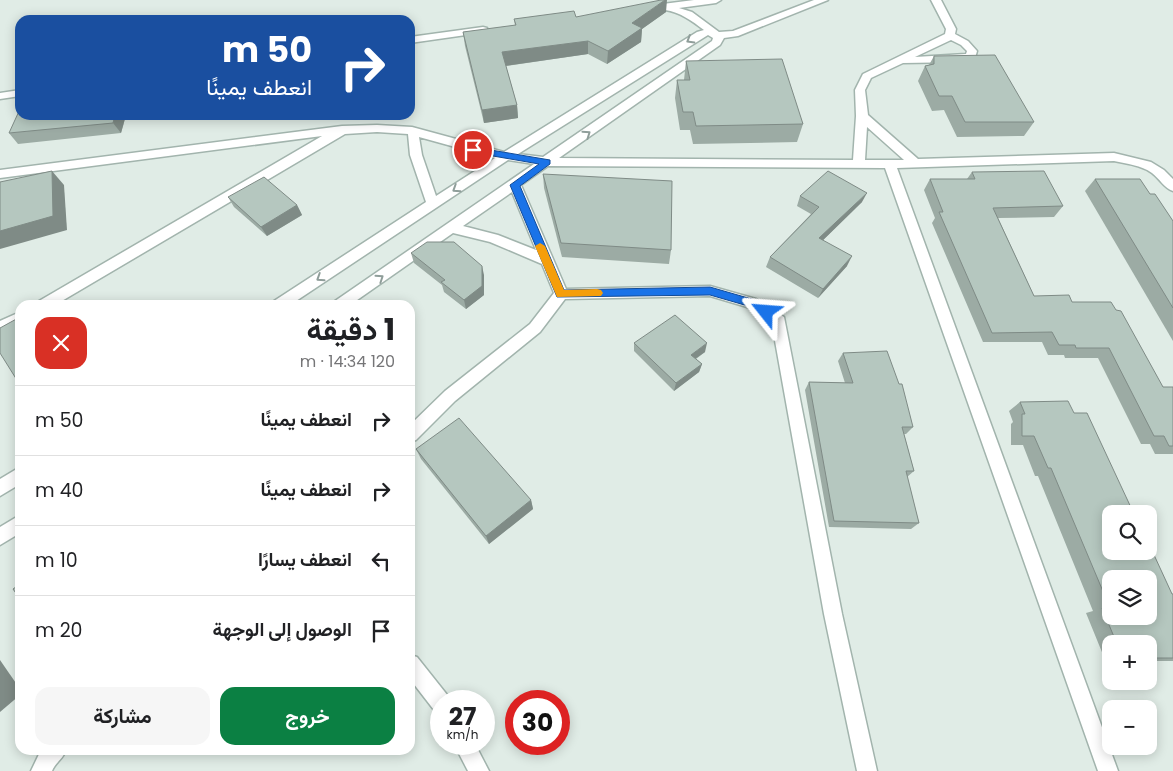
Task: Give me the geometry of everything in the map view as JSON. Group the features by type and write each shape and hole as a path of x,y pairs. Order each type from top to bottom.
{"street":[{"path":"638,11 716,0"},
{"path":"287,300 506,156 701,34 709,32 717,35 734,34 823,0"},
{"path":"936,0 951,29 950,36"},
{"path":"347,300 515,185 716,44 719,40 717,35 689,14 665,7"},
{"path":"415,39 497,28"},
{"path":"859,163 862,116 860,90 867,76 898,60 950,36 961,40 972,51 971,56 964,59 898,60"},
{"path":"0,96 15,94"},
{"path":"862,116 914,162"},
{"path":"0,174 342,130 382,127 413,132 458,146 547,162 890,164 1114,157 1147,164 1162,174 1173,187"},
{"path":"53,300 342,130"},
{"path":"413,132 416,154 433,204"},
{"path":"890,164 1108,771"},
{"path":"515,185 561,294"},
{"path":"452,228 493,238 546,260"},
{"path":"561,294 710,291 752,303 780,322 833,614 867,771"},
{"path":"415,430 450,396 535,328 561,294"},
{"path":"0,327 15,320"},
{"path":"0,488 15,478"},
{"path":"0,537 15,526"},
{"path":"415,670 431,690"},
{"path":"41,771 50,755"},
{"path":"470,755 479,771"}],"building":[{"path":"665,0 632,23 642,28 608,51 588,41 502,52 517,105 482,110 463,32 516,25 514,19 574,11 576,17"},
{"path":"995,55 1034,122 965,122 952,96 939,96 925,66 934,64 934,56"},
{"path":"782,59 803,124 696,126 693,112 683,112 677,80 690,80 686,61"},
{"path":"15,120 114,120 113,123 9,133"},
{"path":"52,171 53,216 0,231 0,182"},
{"path":"828,171 867,193 819,238 852,256 823,289 770,257 819,207 800,196"},
{"path":"1044,171 1063,206 993,208 1034,296 1069,295 1072,302 1111,302 1116,310 1121,311 1163,387 1173,387 1173,446 1169,446 1164,436 1154,436 1109,348 1076,348 1075,345 1059,345 1052,332 992,333 939,212 943,212 930,179 975,179 972,172"},
{"path":"543,174 672,181 671,250 561,243"},
{"path":"264,177 297,205 261,227 228,197"},
{"path":"1095,179 1140,179 1150,194 1155,194 1173,221 1173,308"},
{"path":"427,242 454,242 482,266 482,286 464,300 441,282 445,280 411,253"},
{"path":"675,315 707,343 691,355 702,364 676,383 634,343"},
{"path":"15,320 15,377 0,353 0,328"},
{"path":"887,351 899,384 902,384 913,427 902,427 914,471 906,471 919,523 834,521 809,382 853,383 843,353"},
{"path":"1068,401 1074,413 1087,413 1130,505 1102,505 1102,560 1156,560 1173,594 1173,658 1157,658 1157,635 1113,635 1109,625 1157,625 1157,570 1102,570 1102,589 1051,468 1048,468 1034,436 1022,436 1022,414 1025,414 1020,402"},
{"path":"459,418 531,500 486,536 416,449"}],"slow traffic":[{"path":"540,246 561,294 597,293"}],"route":[{"path":"473,150 488,154 547,162 515,185 561,294 710,291 752,303 766,312"}]}
